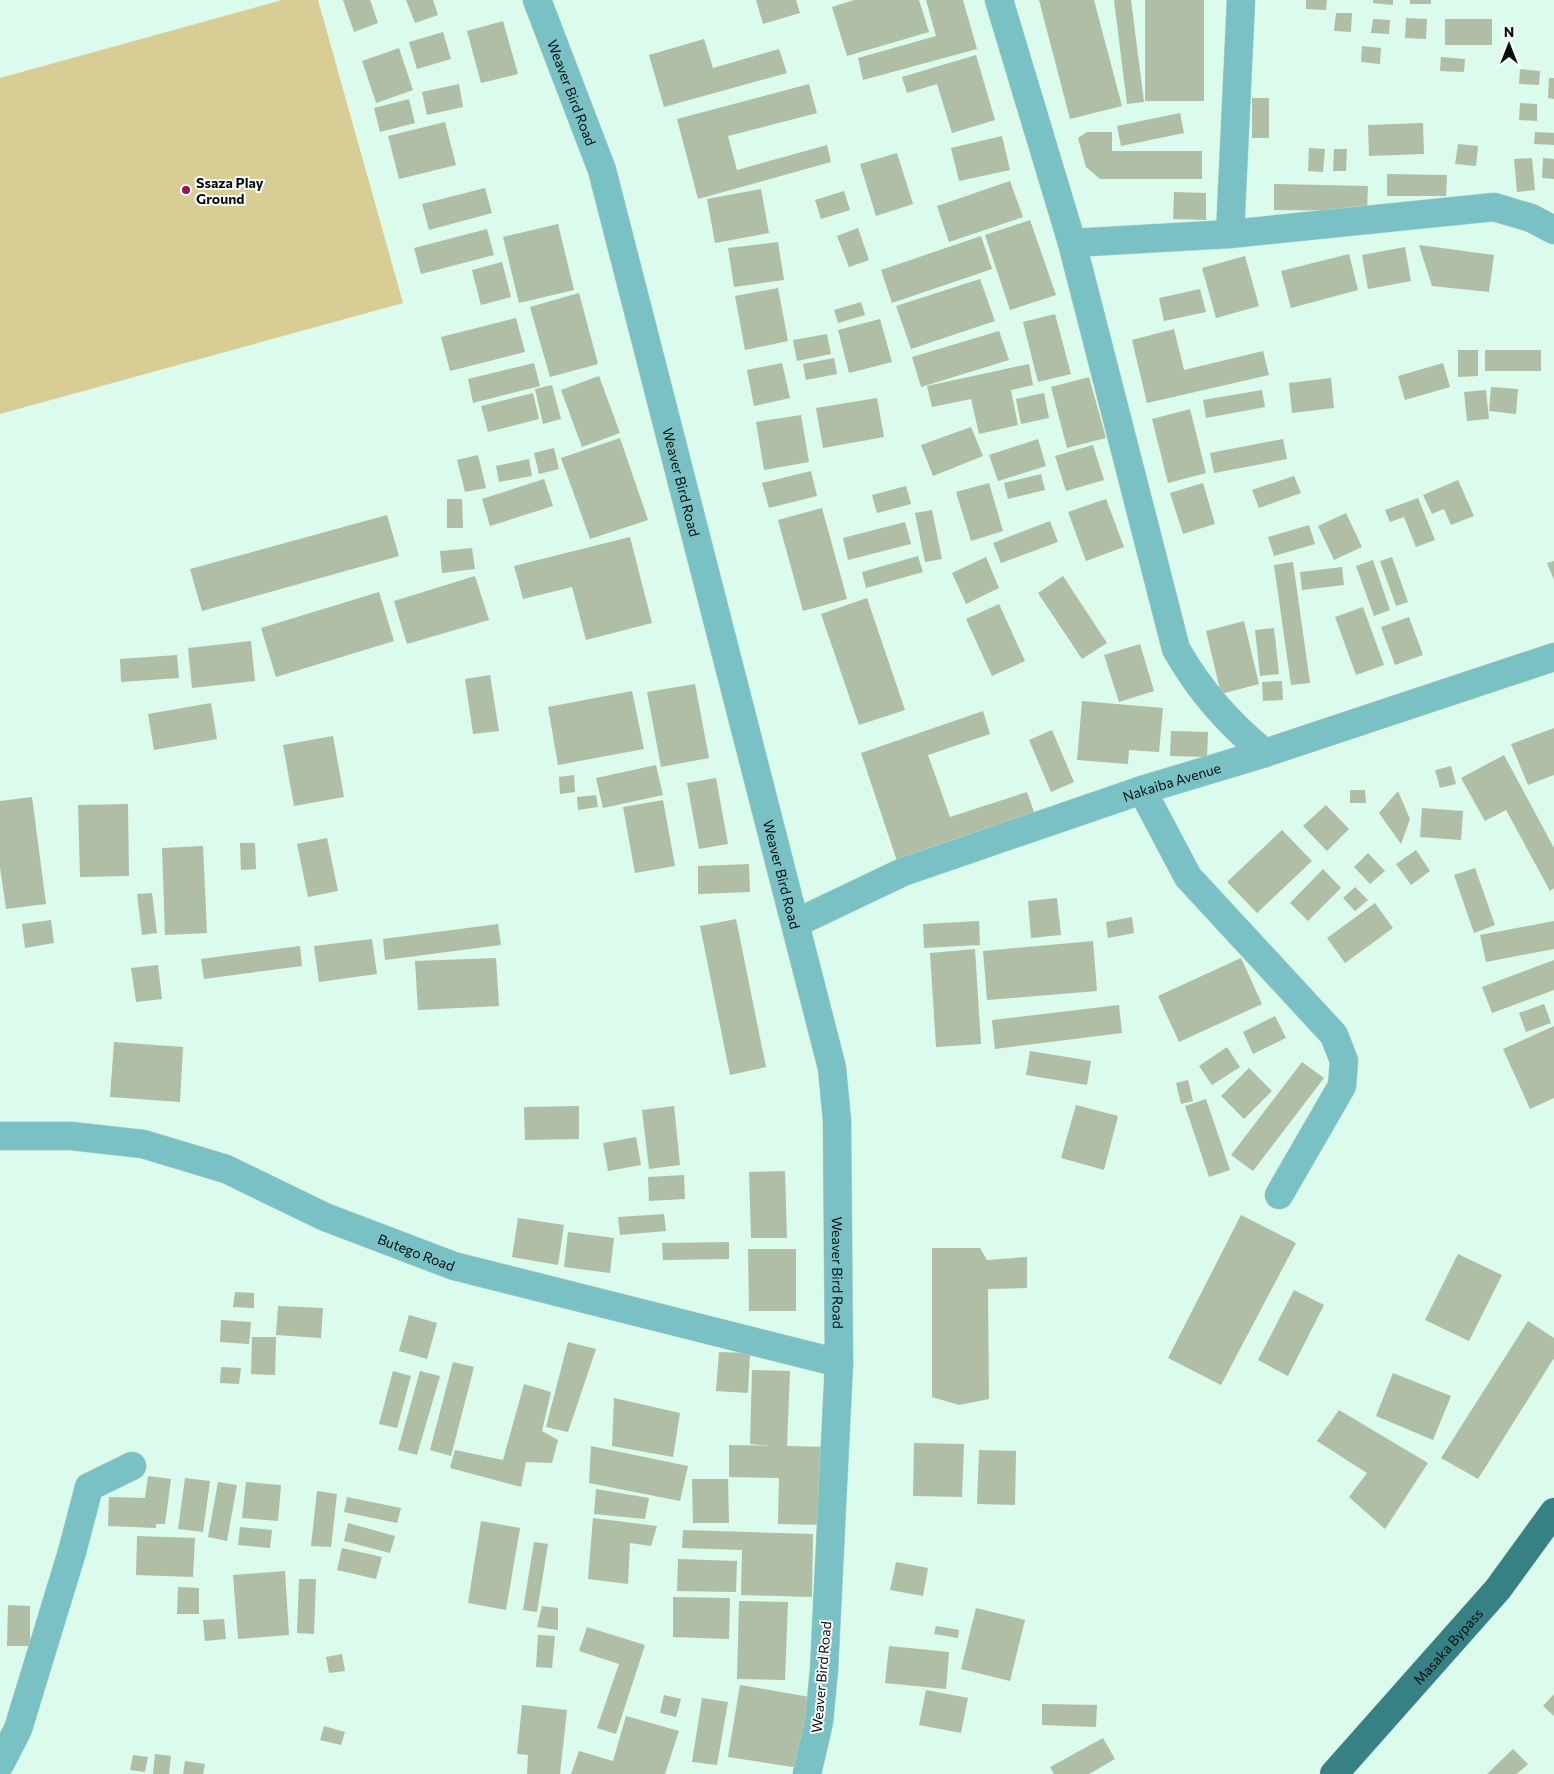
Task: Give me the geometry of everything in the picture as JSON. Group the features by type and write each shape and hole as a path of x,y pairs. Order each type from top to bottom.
{"highway":[{"name":"Masaka Bypass","path":"1334,1774 1498,1589 1554,1512"}],"street":[{"name":"Weaver Bird Road","path":"537,0 602,170 832,1068 837,1120 839,1363 824,1670 819,1722 807,1774"},
{"path":"999,0 1072,243 1176,649 1191,675 1250,742 1265,753"},
{"path":"1230,234 1241,0"},
{"path":"1072,243 1230,234 1494,207 1530,218 1554,230"},
{"name":"Nakaiba Avenue","path":"796,923 903,872 1142,790 1265,753 1554,658"},
{"path":"1142,790 1188,877 1334,1035 1344,1061 1342,1086 1279,1194"},
{"name":"Butego Road","path":"0,1136 71,1136 143,1144 226,1168 325,1217 454,1266 839,1363"},
{"path":"0,1764 18,1729 72,1552 89,1487 132,1466"}],"shaded area":[{"name":"Ssaza Play Ground","path":"282,0 318,0 403,303 0,414 0,78"}],"building":[{"path":"343,0 370,0 378,23 354,32"},
{"path":"406,0 433,0 438,15 415,23"},
{"path":"756,0 796,0 800,13 763,24"},
{"path":"854,0 919,0 929,32 847,56 832,7"},
{"path":"926,0 963,0 977,49 863,80 858,58 936,36"},
{"path":"1039,0 1094,0 1122,106 1070,119"},
{"path":"1114,0 1131,0 1144,102 1127,104"},
{"path":"1145,0 1204,0 1204,101 1145,101"},
{"path":"1306,0 1327,0 1326,10 1306,9"},
{"path":"1373,0 1393,0 1393,5 1373,3"},
{"path":"1410,0 1431,0 1431,4 1410,4"},
{"path":"1336,13 1352,13 1351,32 1334,31"},
{"path":"1406,18 1427,19 1426,39 1405,38"},
{"path":"1373,19 1390,20 1389,34 1371,33"},
{"path":"1445,19 1492,19 1492,45 1445,45"},
{"path":"503,21 518,74 481,83 467,31"},
{"path":"443,32 451,59 417,69 409,42"},
{"path":"704,39 713,68 779,49 787,73 664,107 649,55"},
{"path":"1362,46 1381,48 1380,64 1361,62"},
{"path":"399,48 413,90 376,103 362,61"},
{"path":"976,55 995,120 952,133 937,84 907,93 902,77"},
{"path":"1441,57 1465,59 1464,72 1440,71"},
{"path":"1520,69 1540,71 1539,85 1519,84"},
{"path":"1549,78 1554,78 1554,99 1548,98"},
{"path":"459,84 463,107 427,115 422,92"},
{"path":"809,84 817,113 728,136 737,170 827,145 831,162 698,199 677,119"},
{"path":"1252,98 1269,98 1269,138 1252,138"},
{"path":"409,99 415,123 380,132 374,108"},
{"path":"1520,103 1537,104 1537,121 1519,120"},
{"path":"1180,113 1184,133 1121,146 1117,126"},
{"path":"445,122 456,165 399,179 388,136"},
{"path":"1423,123 1424,154 1369,156 1368,125"},
{"path":"1087,132 1112,132 1112,151 1202,151 1202,179 1100,179 1086,167 1078,138"},
{"path":"1535,132 1554,133 1554,145 1534,144"},
{"path":"1002,136 1010,170 959,181 951,148"},
{"path":"1458,144 1478,146 1476,166 1455,164"},
{"path":"1309,148 1325,149 1323,172 1308,171"},
{"path":"1334,149 1347,149 1346,171 1333,171"},
{"path":"897,153 913,204 876,216 860,164"},
{"path":"1532,158 1535,190 1517,192 1514,159"},
{"path":"1543,158 1554,159 1554,179 1542,178"},
{"path":"1387,174 1447,175 1446,196 1387,196"},
{"path":"1010,181 1023,217 949,242 937,206"},
{"path":"1274,184 1368,186 1367,211 1274,210"},
{"path":"485,188 492,213 429,230 422,204"},
{"path":"761,189 769,233 715,243 707,199"},
{"path":"844,191 850,210 821,219 815,200"},
{"path":"1174,192 1206,193 1206,220 1173,219"},
{"path":"1030,220 1056,295 1010,310 985,235"},
{"path":"558,224 574,290 519,303 503,237"},
{"path":"858,228 869,260 849,267 837,236"},
{"path":"487,229 494,255 421,274 414,248"},
{"path":"981,236 992,269 892,303 881,270"},
{"path":"778,242 784,280 734,287 728,248"},
{"path":"1419,245 1494,255 1489,292 1432,286"},
{"path":"1405,247 1411,281 1368,289 1362,255"},
{"path":"1349,254 1358,290 1291,308 1281,271"},
{"path":"1245,256 1259,306 1216,318 1202,268"},
{"path":"502,262 511,297 481,305 472,270"},
{"path":"980,279 995,321 911,349 896,306"},
{"path":"778,288 788,341 745,350 735,296"},
{"path":"1200,289 1206,312 1164,321 1159,298"},
{"path":"579,293 598,364 550,377 530,307"},
{"path":"861,302 865,315 838,323 834,310"},
{"path":"1055,314 1071,374 1038,382 1023,322"},
{"path":"516,318 525,352 450,371 441,337"},
{"path":"880,319 892,362 849,373 838,330"},
{"path":"1174,329 1184,370 1263,351 1269,375 1147,403 1132,340"},
{"path":"999,331 1009,360 921,387 912,357"},
{"path":"827,334 831,354 797,361 793,340"},
{"path":"1458,350 1478,350 1478,376 1458,377"},
{"path":"1485,350 1541,350 1541,371 1485,371"},
{"path":"834,358 837,374 806,380 803,364"},
{"path":"534,363 540,386 473,403 468,379"},
{"path":"782,363 790,398 754,406 747,370"},
{"path":"1443,363 1450,387 1405,400 1398,376"},
{"path":"1029,364 1033,385 1011,390 1018,425 979,434 971,399 932,407 927,386"},
{"path":"599,376 620,433 582,447 561,390"},
{"path":"1089,377 1106,438 1067,448 1051,387"},
{"path":"1331,378 1334,408 1292,413 1289,383"},
{"path":"552,385 561,419 543,424 535,389"},
{"path":"1491,387 1518,389 1516,414 1489,411"},
{"path":"1262,390 1265,407 1206,418 1203,400"},
{"path":"1486,390 1489,419 1467,421 1464,392"},
{"path":"533,393 539,419 488,432 481,406"},
{"path":"1044,393 1049,418 1021,424 1016,399"},
{"path":"877,398 884,437 823,448 816,408"},
{"path":"1190,409 1206,473 1168,483 1152,419"},
{"path":"801,415 809,462 764,470 756,422"},
{"path":"971,427 983,456 933,476 921,445"},
{"path":"620,438 648,520 590,539 561,458"},
{"path":"1038,439 1046,466 998,481 989,455"},
{"path":"1283,439 1287,459 1214,473 1210,453"},
{"path":"1093,445 1104,480 1066,491 1055,456"},
{"path":"554,448 559,469 539,474 534,453"},
{"path":"478,455 486,488 465,492 457,460"},
{"path":"529,459 532,476 499,482 496,466"},
{"path":"811,471 817,496 769,508 762,483"},
{"path":"1041,474 1045,490 1008,499 1004,483"},
{"path":"1294,476 1301,493 1259,508 1252,490"},
{"path":"544,479 553,506 490,526 482,499"},
{"path":"1458,480 1474,516 1451,525 1444,509 1432,514 1423,495"},
{"path":"989,483 1003,531 971,541 956,492"},
{"path":"1203,483 1215,524 1183,534 1170,493"},
{"path":"906,486 911,504 877,513 872,495"},
{"path":"1418,498 1435,540 1416,547 1404,517 1390,522 1385,510"},
{"path":"447,499 462,499 463,528 447,528"},
{"path":"1106,499 1124,547 1086,561 1068,512"},
{"path":"822,508 847,599 803,611 778,520"},
{"path":"932,510 942,559 925,562 915,513"},
{"path":"1346,513 1362,547 1334,560 1318,526"},
{"path":"387,515 399,556 202,611 190,569"},
{"path":"1050,521 1058,542 1001,563 993,543"},
{"path":"905,522 911,544 848,560 843,538"},
{"path":"1309,525 1315,544 1274,556 1268,537"},
{"path":"630,537 652,623 586,640 572,587 523,599 514,566"},
{"path":"472,548 475,569 442,573 440,551"},
{"path":"918,556 923,572 866,588 862,572"},
{"path":"986,557 999,588 966,604 952,573"},
{"path":"1392,557 1408,602 1396,606 1380,561"},
{"path":"1373,560 1390,610 1374,616 1356,566"},
{"path":"1554,561 1554,580 1547,563"},
{"path":"1293,562 1310,683 1291,685 1274,565"},
{"path":"1342,567 1344,585 1302,590 1300,572"},
{"path":"475,576 489,620 407,644 394,601"},
{"path":"1063,576 1107,643 1082,659 1038,593"},
{"path":"379,592 394,641 276,677 261,628"},
{"path":"867,598 905,710 859,725 821,614"},
{"path":"999,604 1025,661 992,676 966,619"},
{"path":"1363,607 1384,665 1356,675 1335,617"},
{"path":"1409,617 1423,655 1395,665 1381,627"},
{"path":"1244,621 1259,684 1221,694 1206,631"},
{"path":"1274,628 1279,674 1260,676 1255,630"},
{"path":"251,641 255,681 192,688 188,648"},
{"path":"1140,644 1154,691 1119,702 1104,655"},
{"path":"177,655 179,678 121,682 120,659"},
{"path":"490,675 499,731 473,734 465,679"},
{"path":"1282,681 1283,700 1263,701 1262,682"},
{"path":"695,684 709,758 661,767 647,692"},
{"path":"632,691 644,749 558,765 548,707"},
{"path":"1082,701 1163,708 1159,752 1129,750 1128,764 1077,760"},
{"path":"211,703 217,739 154,750 148,714"},
{"path":"983,711 990,734 928,755 950,817 1027,792 1035,815 897,861 861,753"},
{"path":"1554,728 1554,775 1528,785 1511,744"},
{"path":"1052,730 1074,782 1051,792 1029,740"},
{"path":"1171,731 1208,732 1207,757 1170,756"},
{"path":"333,736 344,797 294,806 283,745"},
{"path":"1504,755 1554,848 1554,888 1550,891 1506,810 1485,821 1461,778"},
{"path":"656,765 663,795 603,808 596,778"},
{"path":"1451,766 1456,784 1440,788 1435,770"},
{"path":"574,775 575,792 560,794 559,777"},
{"path":"716,778 728,844 699,849 687,783"},
{"path":"1350,790 1365,790 1366,803 1350,803"},
{"path":"1398,791 1410,819 1401,844 1379,813"},
{"path":"596,795 598,807 578,810 577,797"},
{"path":"32,797 46,904 6,909 0,867 0,801"},
{"path":"663,800 675,866 635,873 623,807"},
{"path":"128,804 129,876 80,877 78,805"},
{"path":"1326,805 1349,829 1327,851 1303,826"},
{"path":"1422,808 1463,811 1461,840 1420,837"},
{"path":"1282,830 1312,861 1257,913 1227,882"},
{"path":"327,838 338,891 308,897 297,844"},
{"path":"240,843 255,843 256,869 241,870"},
{"path":"203,846 207,933 165,935 162,848"},
{"path":"1416,850 1430,871 1411,885 1396,864"},
{"path":"1368,853 1385,871 1370,884 1354,867"},
{"path":"749,864 750,892 698,894 698,866"},
{"path":"1475,868 1495,925 1474,933 1454,875"},
{"path":"1323,869 1341,888 1308,921 1290,903"},
{"path":"1355,887 1368,900 1355,911 1343,898"},
{"path":"152,893 157,933 142,935 137,894"},
{"path":"1057,898 1061,935 1031,938 1028,901"},
{"path":"1375,903 1393,928 1345,963 1327,938"},
{"path":"1132,917 1134,933 1108,938 1106,922"},
{"path":"736,919 766,1067 730,1075 700,926"},
{"path":"51,920 54,943 25,948 22,924"},
{"path":"979,921 980,945 924,948 923,924"},
{"path":"1554,921 1554,949 1486,962 1480,935"},
{"path":"498,924 501,945 385,960 383,939"},
{"path":"372,939 377,974 319,982 314,946"},
{"path":"1093,941 1097,991 987,1000 983,951"},
{"path":"300,946 302,966 204,979 201,959"},
{"path":"975,949 981,1044 936,1047 930,953"},
{"path":"496,958 499,1006 418,1010 415,961"},
{"path":"1241,958 1262,1004 1179,1042 1158,996"},
{"path":"1554,960 1554,990 1492,1013 1482,987"},
{"path":"158,965 162,999 136,1002 131,968"},
{"path":"1544,1004 1551,1023 1526,1032 1519,1013"},
{"path":"1119,1005 1122,1033 995,1049 992,1020"},
{"path":"1275,1016 1286,1038 1253,1054 1243,1032"},
{"path":"1554,1026 1554,1098 1530,1109 1503,1049"},
{"path":"114,1042 183,1047 180,1102 110,1097"},
{"path":"1227,1047 1240,1067 1212,1085 1199,1066"},
{"path":"1030,1051 1091,1061 1087,1085 1026,1075"},
{"path":"1302,1062 1324,1078 1253,1171 1231,1155"},
{"path":"1249,1068 1272,1091 1244,1119 1221,1096"},
{"path":"1188,1080 1193,1101 1181,1104 1176,1083"},
{"path":"1206,1099 1230,1170 1209,1177 1185,1106"},
{"path":"1076,1105 1118,1116 1104,1170 1061,1158"},
{"path":"579,1106 579,1139 525,1140 524,1107"},
{"path":"674,1106 680,1165 649,1169 642,1110"},
{"path":"636,1137 641,1165 608,1171 603,1143"},
{"path":"785,1171 787,1238 751,1238 749,1172"},
{"path":"684,1175 685,1199 649,1201 648,1177"},
{"path":"664,1214 666,1231 620,1235 618,1217"},
{"path":"1241,1215 1296,1243 1221,1385 1168,1358"},
{"path":"518,1218 564,1225 558,1265 512,1257"},
{"path":"568,1232 614,1238 610,1273 564,1267"},
{"path":"729,1242 729,1259 663,1260 662,1243"},
{"path":"932,1248 980,1248 987,1260 1027,1257 1027,1288 988,1289 989,1399 959,1405 932,1397"},
{"path":"748,1249 796,1249 796,1311 749,1311"},
{"path":"1458,1254 1502,1275 1469,1341 1425,1320"},
{"path":"1294,1290 1324,1305 1288,1376 1258,1360"},
{"path":"235,1292 254,1293 254,1308 233,1307"},
{"path":"278,1306 323,1308 321,1338 276,1335"},
{"path":"409,1315 437,1323 427,1359 399,1351"},
{"path":"221,1320 251,1322 249,1344 220,1342"},
{"path":"1528,1321 1554,1338 1554,1358 1478,1479 1441,1458"},
{"path":"252,1337 276,1337 275,1375 251,1374"},
{"path":"568,1342 596,1349 568,1432 546,1427"},
{"path":"719,1352 750,1353 748,1393 716,1391"},
{"path":"453,1362 474,1367 451,1456 430,1450"},
{"path":"221,1367 241,1368 239,1384 220,1383"},
{"path":"752,1370 790,1371 787,1446 829,1447 828,1525 778,1524 779,1478 729,1477 729,1445 770,1446 750,1444"},
{"path":"393,1371 411,1376 397,1428 379,1424"},
{"path":"420,1371 440,1376 417,1455 398,1450"},
{"path":"1393,1373 1451,1396 1433,1440 1376,1416"},
{"path":"524,1384 551,1392 542,1431 558,1440 552,1463 526,1462 521,1487 450,1468 455,1450 503,1460"},
{"path":"614,1398 680,1413 673,1457 612,1446"},
{"path":"1339,1410 1428,1463 1385,1529 1349,1497 1367,1473 1317,1441"},
{"path":"914,1443 964,1444 962,1497 913,1496"},
{"path":"591,1446 688,1466 680,1501 589,1483"},
{"path":"979,1450 1016,1451 1015,1505 977,1504"},
{"path":"148,1476 171,1479 165,1524 156,1524 156,1528 108,1526 109,1497 145,1498"},
{"path":"185,1478 210,1481 203,1532 178,1529"},
{"path":"692,1479 728,1479 729,1523 693,1523"},
{"path":"218,1482 237,1485 227,1541 208,1537"},
{"path":"246,1482 281,1485 278,1521 242,1518"},
{"path":"596,1489 649,1498 645,1519 594,1514"},
{"path":"317,1491 337,1494 331,1547 311,1546"},
{"path":"347,1497 401,1508 397,1523 344,1512"},
{"path":"593,1518 657,1526 651,1546 630,1543 628,1584 588,1579"},
{"path":"481,1521 520,1528 506,1610 468,1603"},
{"path":"348,1523 395,1536 390,1553 344,1541"},
{"path":"240,1527 272,1530 270,1548 238,1545"},
{"path":"683,1530 813,1534 812,1597 741,1595 742,1550 682,1548"},
{"path":"137,1536 195,1538 193,1577 136,1575"},
{"path":"534,1542 548,1544 537,1612 523,1610"},
{"path":"342,1548 382,1557 376,1579 337,1570"},
{"path":"678,1559 737,1561 736,1592 677,1591"},
{"path":"896,1562 928,1568 923,1596 890,1590"},
{"path":"285,1571 289,1635 238,1639 233,1575"},
{"path":"299,1579 316,1579 314,1634 297,1633"},
{"path":"178,1587 199,1588 199,1614 177,1614"},
{"path":"673,1597 730,1598 729,1639 673,1637"},
{"path":"739,1601 788,1602 785,1680 737,1679"},
{"path":"8,1605 30,1606 30,1646 7,1646"},
{"path":"542,1606 558,1608 558,1630 537,1627"},
{"path":"976,1608 1025,1620 1010,1681 961,1669"},
{"path":"224,1619 226,1639 205,1641 203,1620"},
{"path":"936,1626 959,1630 958,1638 934,1634"},
{"path":"587,1627 645,1645 616,1734 597,1728 619,1664 579,1651"},
{"path":"538,1635 555,1636 552,1668 536,1667"},
{"path":"889,1646 949,1652 946,1689 885,1683"},
{"path":"342,1654 345,1671 329,1673 326,1657"},
{"path":"740,1685 810,1697 799,1768 728,1757"},
{"path":"926,1690 968,1698 961,1733 919,1725"},
{"path":"1554,1694 1554,1716 1543,1706"},
{"path":"664,1695 681,1699 676,1717 660,1713"},
{"path":"702,1698 728,1702 717,1765 692,1762"},
{"path":"1042,1704 1097,1705 1096,1727 1042,1725"},
{"path":"522,1705 567,1710 560,1774 527,1774 528,1755 517,1754"},
{"path":"626,1716 679,1731 665,1774 571,1774 579,1751 613,1761"},
{"path":"324,1726 345,1732 341,1745 320,1740"},
{"path":"1103,1738 1115,1759 1089,1774 1054,1774 1050,1767"},
{"path":"1513,1749 1528,1764 1517,1774 1487,1774"},
{"path":"155,1754 171,1756 169,1774 153,1774"},
{"path":"133,1755 148,1757 145,1772 130,1770"},
{"path":"185,1761 205,1764 203,1774 183,1774"}],"place":[{"name":"Ssaza Play Ground","path":"186,190"}]}
